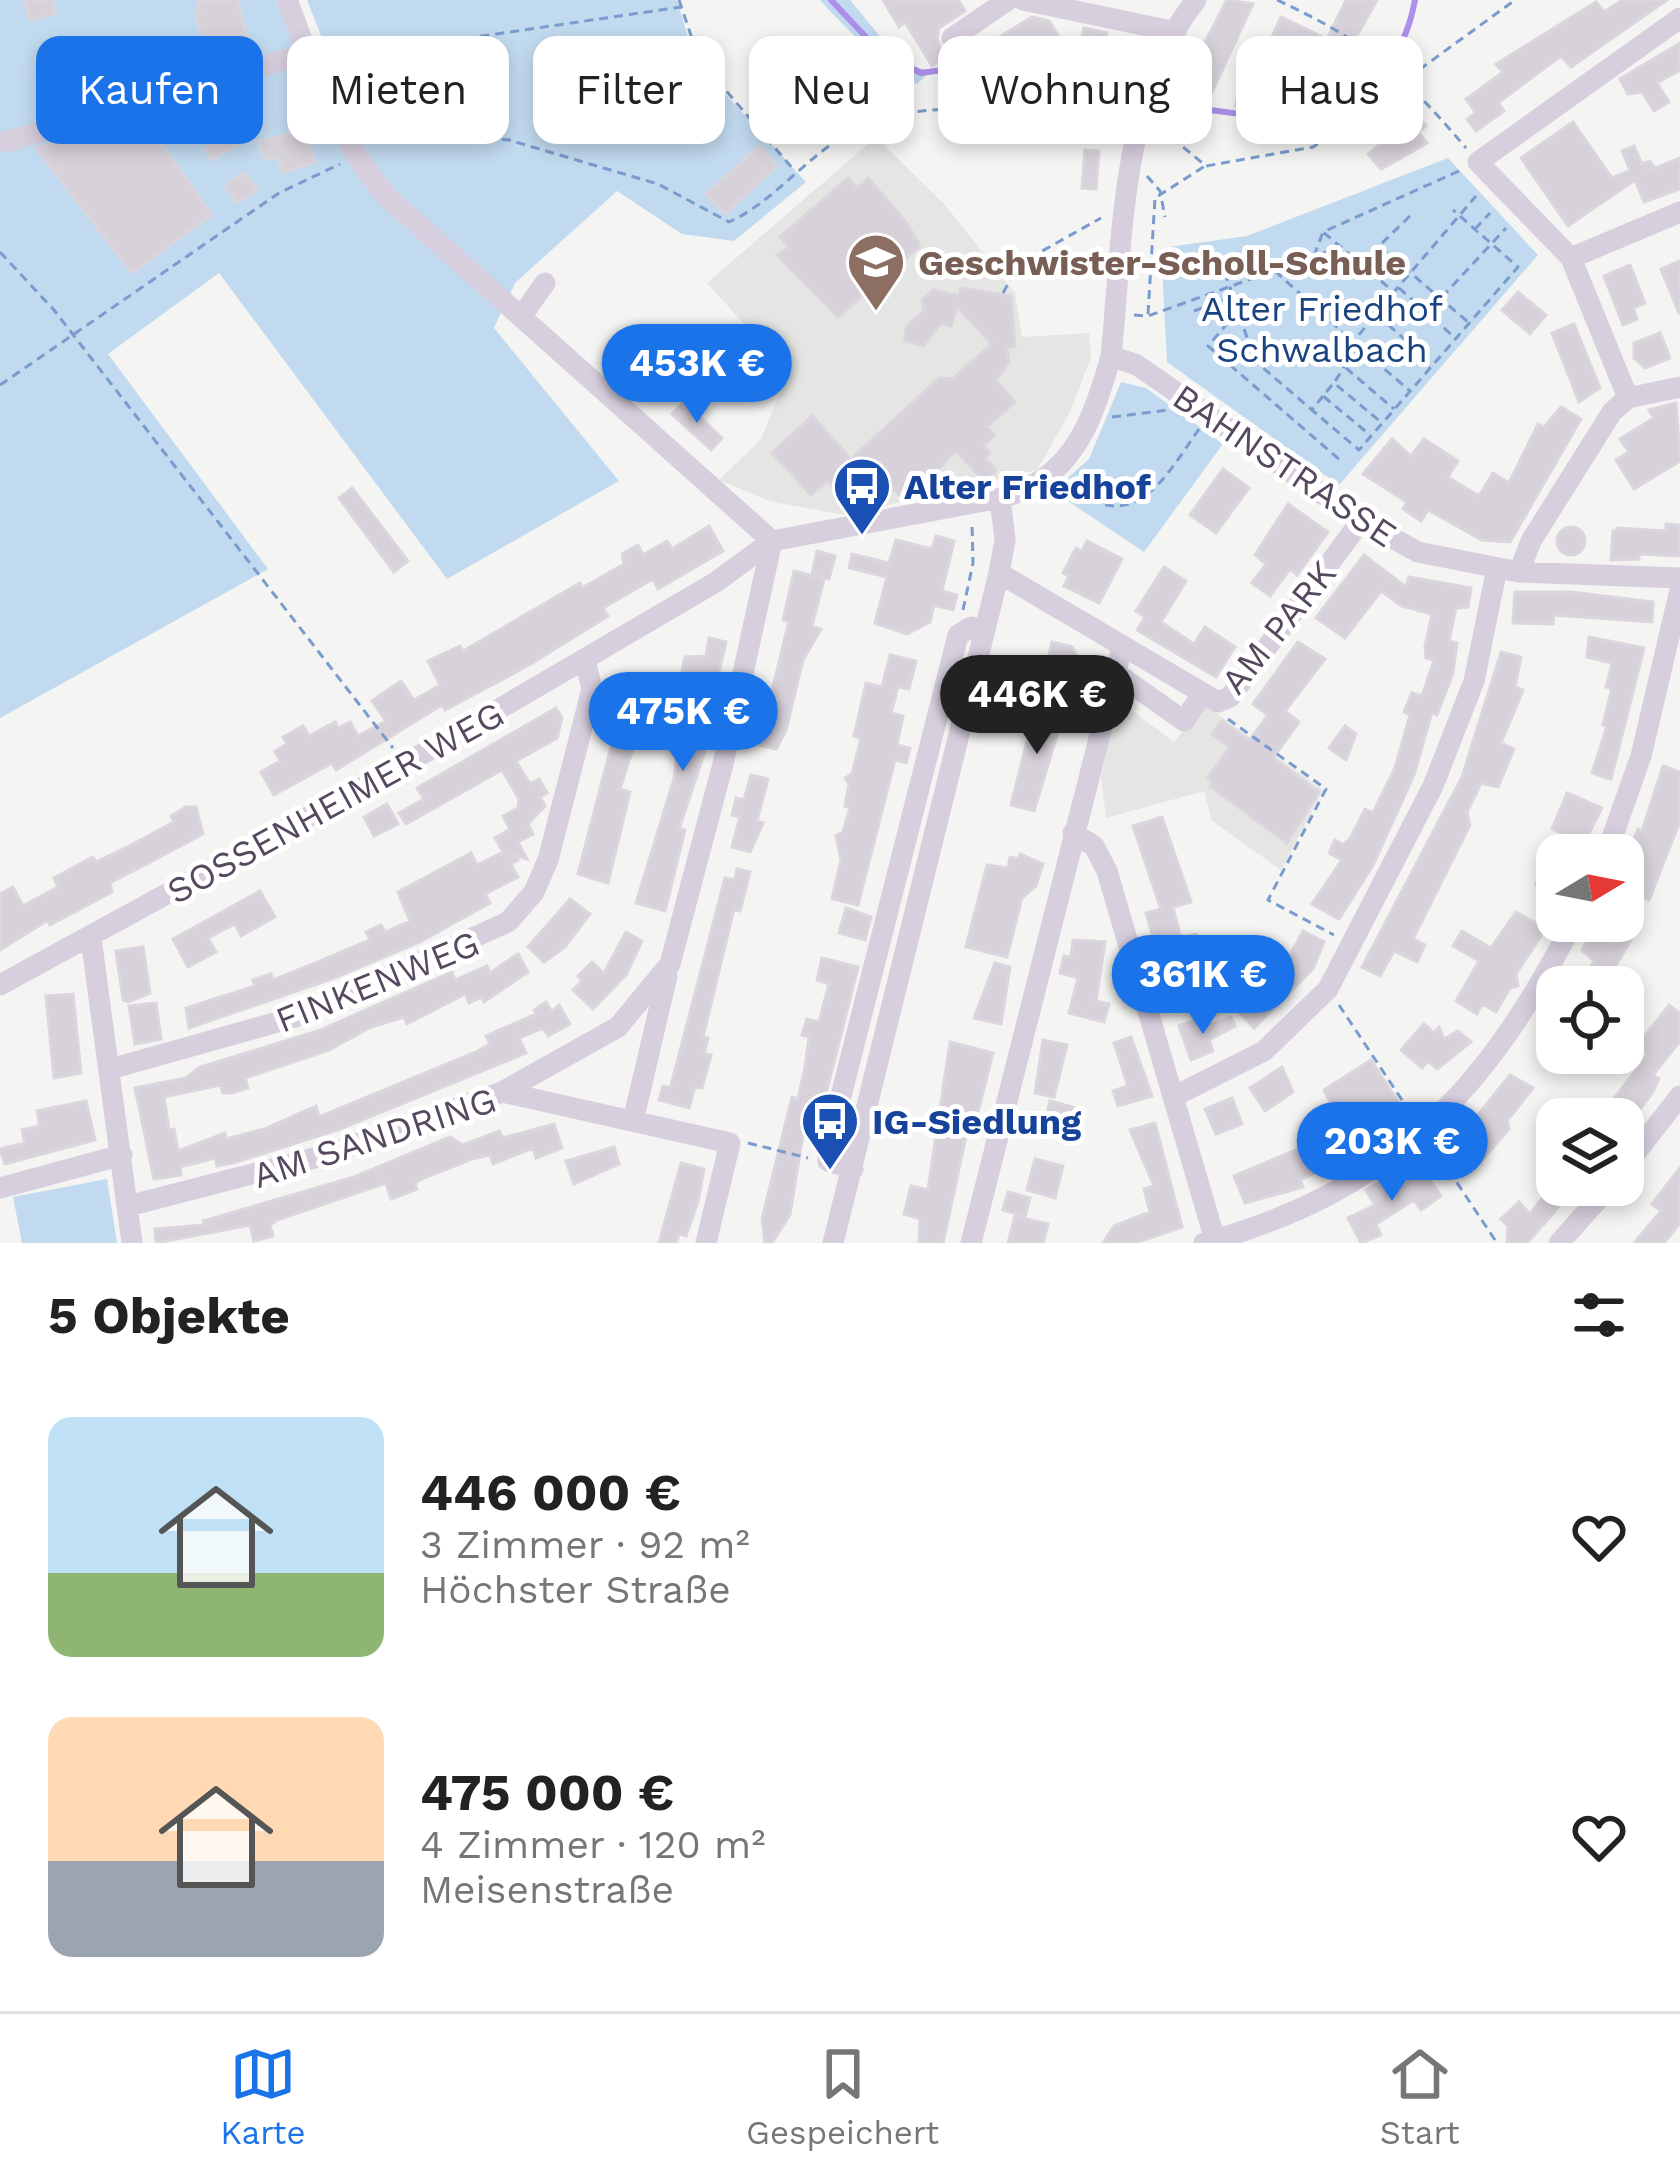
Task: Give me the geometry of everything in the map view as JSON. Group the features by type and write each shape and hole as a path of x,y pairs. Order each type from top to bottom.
{"street":[{"path":"287,0 306,36"},
{"path":"955,36 1008,0"},
{"path":"1024,0 1176,32"},
{"path":"1174,36 1196,0"},
{"path":"1628,398 1571,258 1478,162 1680,18"},
{"path":"5,142 287,59"},
{"path":"350,144 355,159 388,197 772,542 633,1121"},
{"path":"1055,475 1089,417 1111,356 1137,144"},
{"path":"1571,258 1680,212"},
{"path":"521,317 544,283"},
{"name":"BAHNSTRASSE","path":"1111,356 1137,365 1361,521 1418,552 1508,570 1680,578"},
{"path":"1175,1096 1264,1051 1328,988 1450,744 1508,570 1612,412 1628,398 1680,387"},
{"name":"SOSSENHEIMER WEG","path":"0,985 405,764 728,575 772,542 1000,498 1031,490 1055,475"},
{"path":"832,1243 999,573 1005,540 1000,498"},
{"name":"AM PARK","path":"999,573 1209,699 1230,697 1361,521"},
{"path":"1613,834 1641,756 1680,590"},
{"path":"853,1169 828,1161 826,1151 958,635 971,627 984,630"},
{"path":"971,1243 1122,648"},
{"name":"FINKENWEG","path":"110,1069 299,1016 508,922 534,892 548,860 590,703 585,660"},
{"path":"1116,674 1184,721 1209,699"},
{"path":"1073,832 1094,846 1107,871 1175,1096 1209,1241 1362,1179 1424,1132 1487,1065 1561,942"},
{"path":"91,938 132,1243"},
{"path":"502,1092 618,1027 670,964"},
{"name":"AM SANDRING","path":"128,1205 326,1155 502,1092 730,1144"},
{"path":"1644,1142 1680,1096"},
{"path":"706,1243 730,1144"},
{"path":"0,1188 122,1155"},
{"path":"1559,1243 1592,1206"}],"path":[{"path":"679,0 699,59 794,170"},
{"path":"1277,0 1353,36"},
{"path":"1423,66 1515,0"},
{"path":"498,36 681,7"},
{"path":"1313,257 1323,232 1478,162 1423,98"},
{"path":"509,140 658,184 729,222 794,170 865,125 908,113 938,111"},
{"path":"1180,144 1206,166"},
{"path":"1148,316 1155,198 1160,191 1206,166 1318,144"},
{"path":"1134,159 1160,191 1166,217"},
{"path":"0,385 279,193 338,164"},
{"path":"1312,410 1345,367 1375,314 1476,196"},
{"path":"1220,258 1255,361 1359,450 1518,267 1453,211"},
{"path":"1475,229 1490,213"},
{"path":"1410,216 1379,246 1469,323"},
{"path":"1003,293 1019,264 1102,217"},
{"path":"1440,298 1506,228"},
{"path":"1323,232 1456,338"},
{"path":"1115,313 1148,316 1342,247"},
{"path":"0,252 54,310 405,764"},
{"path":"1275,271 1410,391"},
{"path":"1253,279 1257,290"},
{"path":"1194,311 1233,297"},
{"path":"1198,320 1237,308"},
{"path":"1237,308 1208,346 1340,460"},
{"path":"1375,314 1433,364"},
{"path":"1345,367 1394,410"},
{"path":"1334,383 1382,423"},
{"path":"1323,396 1371,436"},
{"path":"1089,417 1201,410"},
{"path":"1055,475 1092,505 1121,509 1151,492 1201,410"},
{"path":"958,635 973,563 971,502"},
{"path":"1209,699 1220,713 1326,789 1268,900 1352,944"},
{"path":"730,1144 741,1141 795,1156"}],"shaded area":[{"name":"Geschwister-Scholl-Schule","path":"868,144 883,144 946,206 1015,293 1022,337 1089,333 1091,357 1070,412 1037,470 845,515 769,501 719,480 761,439 788,373 707,283"},
{"path":"1118,700 1174,742 1204,704 1323,790 1281,870 1212,821 1204,791 1106,818 1101,777"}],"green space":[{"path":"0,0 276,0 290,36 287,144 509,144 509,36 321,36 307,0 677,0 688,36 533,36 533,144 725,144 725,94 749,120 749,144 771,144 806,182 734,241 682,234 617,191 515,283 494,328 619,481 447,579 219,273 108,354 268,569 0,718"},
{"path":"820,0 850,0 880,36 855,36"},
{"path":"914,67 931,71 917,84"},
{"name":"Alter Friedhof Schwalbach","path":"1448,158 1538,255 1339,485 1167,362 1161,248 1247,236"},
{"path":"1121,382 1146,388 1223,444 1144,552 1053,491 1089,459"},
{"path":"107,1179 117,1243 22,1243 13,1197"}],"building":[{"path":"24,0 52,0 56,13 30,20"},
{"path":"197,0 237,0 247,36 202,36 195,12 200,11"},
{"path":"883,0 958,0 965,11 939,28 938,62 932,66 905,22 899,27"},
{"path":"1227,0 1253,4 1212,92 1212,36 1208,36"},
{"path":"1346,0 1377,0 1357,36 1328,36"},
{"path":"1622,0 1667,0 1571,67 1561,56 1498,103 1504,111 1476,131 1467,119 1476,113 1466,99 1503,72 1496,64 1596,2 1604,12"},
{"path":"1032,17 1049,21 1058,36 1001,36"},
{"path":"1281,17 1321,36 1272,36"},
{"path":"1084,28 1107,33 1106,36 1082,36"},
{"path":"1680,43 1680,70 1657,83 1669,102 1654,111 1642,92 1628,94 1620,79"},
{"path":"1573,122 1612,178 1630,170 1622,151 1634,146 1642,164 1650,161 1654,167 1647,172 1680,158 1680,189 1644,202 1635,180 1568,226 1521,158"},
{"path":"287,135 287,144 309,144 315,162 283,173 277,156 265,159 263,140"},
{"path":"1423,138 1427,143 1381,169 1368,154 1381,144 1423,144"},
{"path":"161,144 212,215 132,273 36,148"},
{"path":"214,144 238,144 212,160 205,150"},
{"path":"759,146 777,166 725,214 706,194"},
{"path":"1085,150 1099,151 1096,189 1082,188"},
{"path":"245,172 257,190 237,203 225,186"},
{"path":"848,178 857,188 868,178 907,223 920,246 838,317 777,255 789,247 780,237"},
{"path":"1680,261 1680,313 1679,313 1661,269"},
{"path":"1630,265 1645,303 1633,308 1637,319 1623,325 1604,276"},
{"path":"961,288 1011,296 1015,346 1007,348 1009,362 996,381 1015,402 987,427 995,435 983,446 990,453 985,458 996,470 984,481 956,451 912,495 908,490 901,497 890,485 859,509 827,481 811,495 772,453 812,416 851,459 939,378 952,379 992,344 957,307 951,326 941,323 923,346 904,340 907,326 924,311 922,300 933,290 959,296"},
{"path":"1518,292 1546,315 1530,334 1502,310"},
{"path":"1574,324 1600,388 1579,402 1552,333"},
{"path":"1660,333 1670,358 1645,368 1634,358 1634,343"},
{"path":"682,339 725,369 707,388 669,353"},
{"path":"684,402 722,438 711,450 672,414"},
{"path":"1676,403 1680,461 1634,489 1616,460 1629,452 1620,439 1654,418 1649,410"},
{"path":"1561,407 1581,419 1510,542 1482,540 1428,510 1421,521 1403,509 1407,502 1363,474 1392,439 1411,456 1424,439 1458,461 1448,477 1479,496 1493,473 1509,483 1538,424 1544,427"},
{"path":"1223,469 1249,488 1216,533 1190,515"},
{"path":"352,488 408,561 394,572 339,498"},
{"path":"1288,504 1328,532 1297,575 1290,569 1270,596 1252,583 1266,564 1255,555"},
{"path":"1666,524 1680,525 1680,556 1639,554 1639,559 1611,560 1613,531 1622,531 1616,528 1666,531"},
{"path":"709,526 723,551 658,589 653,579 603,608 608,616 529,665 445,710 442,705 336,770 332,763 274,795 261,772 280,761 275,751 287,744 283,737 303,726 309,736 335,722 338,728 350,722 358,736 386,721 372,701 401,681 414,700 440,685 428,661 460,646 463,651 580,583 582,588 624,564 622,554 638,545 643,555 667,541 672,549"},
{"path":"1571,527 1581,531 1585,541 1581,551 1571,555 1561,551 1557,541 1561,531"},
{"path":"936,536 954,541 942,591 957,595 953,610 934,605 930,622 907,634 875,623 887,577 849,568 852,554 889,563 896,540 932,549"},
{"path":"1087,541 1122,559 1099,603 1064,586 1069,576 1063,573 1076,548 1082,551"},
{"path":"817,551 835,556 829,579 812,574"},
{"path":"1364,555 1406,587 1409,577 1471,588 1468,607 1456,608 1449,641 1457,643 1453,673 1437,715 1432,712 1414,775 1372,867 1339,919 1312,904 1342,860 1329,853 1335,840 1343,845 1350,839 1365,809 1373,813 1395,768 1410,715 1404,712 1412,693 1422,696 1434,660 1426,658 1425,646 1432,614 1402,606 1381,591 1345,638 1316,618"},
{"path":"1164,567 1186,581 1161,622 1194,644 1205,627 1235,647 1216,677 1137,630 1145,617 1136,611"},
{"path":"794,571 824,579 812,626 821,629 803,660 786,730 776,749 759,745 789,621 783,620"},
{"path":"1515,592 1572,592 1653,602 1652,622 1554,615 1553,624 1513,623"},
{"path":"1589,637 1644,648 1611,779 1592,773 1607,726 1603,725 1612,688 1606,687 1612,663 1587,657"},
{"path":"709,638 726,642 705,732 711,733 679,829 685,830 665,911 636,903 674,779 682,726 688,727 697,699 677,694 685,657 706,656"},
{"path":"1052,642 1072,647 1079,661 1075,675 1098,680 1094,695 1084,693 1080,711 1058,705 1065,675 1045,670"},
{"path":"1298,642 1325,659 1285,711 1299,722 1273,758 1319,792 1287,843 1210,786 1213,781 1208,777 1230,747 1212,734 1222,721 1249,741 1268,715 1253,704"},
{"path":"1501,652 1521,657 1515,687 1523,690 1501,743 1514,749 1498,787 1481,783 1467,812 1470,825 1413,939 1425,945 1417,962 1394,951 1380,976 1362,967 1462,777"},
{"path":"890,655 916,661 909,689 898,687 891,713 903,716 897,745 910,748 906,763 895,760 858,905 832,899 841,860 836,836 843,832 850,808 845,806 849,784 845,778 852,774 861,738 854,736 866,683 882,687"},
{"path":"1036,705 1064,712 1034,811 1011,805"},
{"path":"556,708 562,718 557,738 516,761 530,784 539,779 547,793 540,797 545,806 528,824 533,834 518,842 527,859 511,854 518,860 511,864 518,877 485,894 490,903 420,942 334,978 189,1028 186,1008 255,986 253,980 271,974 273,980 370,940 366,932 381,925 385,932 410,921 398,892 471,853 477,865 503,852 495,838 510,829 503,816 518,808 519,799 502,770 406,824 399,813 424,799 417,788"},
{"path":"620,712 643,717 620,789 630,792 608,883 578,874"},
{"path":"1345,726 1356,734 1346,760 1329,748"},
{"path":"1663,766 1680,772 1680,821 1649,900 1644,898 1644,834 1636,834 1642,831"},
{"path":"751,775 768,779 757,821 763,823 750,852 732,847 740,817 732,815 736,798 744,800"},
{"path":"1567,793 1602,808 1589,834 1552,829"},
{"path":"387,804 398,824 374,836 364,817"},
{"path":"196,807 203,834 135,870 132,864 133,871 110,883 112,892 50,925 48,920 0,950 0,894 13,887 23,906 58,887 54,878 174,822 171,816"},
{"path":"1162,817 1191,902 1173,907 1181,938 1196,934 1208,977 1194,960 1181,964 1184,975 1166,981 1146,913 1161,909 1133,826"},
{"path":"1020,854 1043,864 1036,886 1022,898 1007,957 966,947 987,865 1008,868 1010,857 1019,859"},
{"path":"737,869 750,872 740,911 734,909 703,1037 708,1038 704,1054 711,1055 702,1088 695,1087 689,1108 659,1100 663,1086 670,1088 673,1078 725,878 735,880"},
{"path":"260,891 275,917 241,936 235,924 208,938 216,952 188,967 173,939"},
{"path":"570,899 590,914 565,947 544,962 528,947"},
{"path":"846,908 871,917 865,940 839,933"},
{"path":"1516,912 1536,923 1537,942 1516,974 1518,986 1510,988 1496,1012 1482,1004 1477,1014 1456,1001 1479,961 1453,946 1462,931 1491,948"},
{"path":"1303,931 1324,942 1313,969 1254,1028 1238,1011 1280,974"},
{"path":"626,932 642,941 626,975 593,1009 573,990 582,981 578,976 592,962 604,973"},
{"path":"1073,940 1105,942 1096,1001 1109,1004 1104,1022 1069,1013 1078,978 1060,973 1064,956 1071,957"},
{"path":"1587,942 1630,942 1615,966 1591,966 1594,961 1582,950"},
{"path":"143,947 150,993 128,1002 123,1000 116,951"},
{"path":"518,954 528,972 484,1002 482,997 469,1003 465,994 407,1024 404,1017 371,1027 329,1050 245,1078 248,1088 232,1093 223,1093 220,1085 164,1097 169,1130 174,1129 178,1151 225,1133 226,1139 264,1129 316,1106 319,1117 476,1052 490,1044 486,1036 536,1014 534,1010 546,1002 552,1012 559,1005 570,1024 548,1036 543,1028 519,1038 526,1053 340,1129 233,1163 217,1166 215,1158 180,1167 181,1175 154,1179 135,1088 186,1078 200,1067 318,1031 452,972 455,980 487,966 490,973"},
{"path":"822,958 858,967 815,1137 803,1134 790,1215 772,1243 765,1243 762,1219 792,1097 798,1099 805,1067 809,1037 802,1035 807,1019 819,1022 829,984 817,980"},
{"path":"995,963 1010,967 1001,1024 974,1018"},
{"path":"73,994 81,1073 54,1078 46,996"},
{"path":"156,1003 161,1039 135,1044 129,1006"},
{"path":"1669,1005 1680,1014 1680,1041 1653,1075 1659,1079 1651,1095 1644,1104 1644,1098 1614,1098 1633,1074 1644,1074 1644,1037"},
{"path":"1231,1017 1235,1026 1209,1040 1213,1051 1191,1060 1179,1026 1194,1021 1197,1030"},
{"path":"1424,1024 1434,1033 1439,1027 1444,1039 1458,1031 1471,1042 1437,1069 1428,1061 1422,1068 1401,1050"},
{"path":"1131,1037 1152,1096 1118,1106 1113,1091 1128,1086 1114,1043"},
{"path":"1043,1040 1067,1045 1054,1097 1035,1093"},
{"path":"950,1042 993,1053 975,1124 970,1123 966,1136 943,1243 919,1243 920,1219 904,1214 911,1186 928,1190"},
{"path":"1371,1060 1403,1109 1387,1120 1392,1128 1356,1151 1324,1090"},
{"path":"1282,1067 1293,1092 1265,1111 1250,1088"},
{"path":"1510,1075 1533,1088 1507,1121 1509,1129 1482,1160 1459,1138"},
{"path":"1232,1098 1242,1124 1216,1134 1205,1109"},
{"path":"86,1101 95,1140 5,1164 0,1149 25,1143 22,1130 40,1126 37,1111"},
{"path":"1050,1101 1076,1108 1070,1135 1045,1121"},
{"path":"1155,1123 1182,1227 1135,1243 1103,1243 1114,1226 1150,1212 1144,1189 1154,1186 1130,1130"},
{"path":"554,1124 562,1148 536,1158 533,1148 493,1164 490,1155 472,1159 424,1178 415,1183 417,1189 391,1199 386,1183 277,1220 270,1225 273,1236 254,1241 250,1225 156,1243 155,1229 204,1225 203,1221 354,1177 450,1137 463,1145 499,1131 503,1138"},
{"path":"1317,1141 1329,1166 1300,1180 1303,1187 1245,1203 1234,1176"},
{"path":"614,1147 619,1164 574,1184 566,1161"},
{"path":"1035,1159 1063,1166 1055,1198 1027,1190"},
{"path":"681,1163 704,1169 698,1201 686,1236 679,1234 676,1243 659,1243"},
{"path":"1680,1168 1680,1223 1664,1243 1634,1243 1661,1211 1652,1204"},
{"path":"1424,1171 1441,1196 1421,1210 1414,1200 1376,1224 1381,1235 1361,1243 1348,1218 1375,1205 1366,1190 1383,1180 1391,1193"},
{"path":"1008,1192 1030,1198 1025,1216 1003,1210"},
{"path":"1519,1202 1530,1214 1536,1206 1560,1206 1527,1243 1507,1243 1508,1226 1501,1219"},
{"path":"1015,1216 1048,1224 1043,1243 1008,1243"}],"waterway":[{"path":"831,0 881,53 921,73 938,71"},
{"path":"1212,110 1300,122 1344,105 1390,63 1415,0"}],"place":[{"name":"Geschwister-Scholl-Schule","path":"876,313"},
{"name":"Alter Friedhof","path":"862,537"},
{"name":"IG-Siedlung","path":"830,1172"}]}
